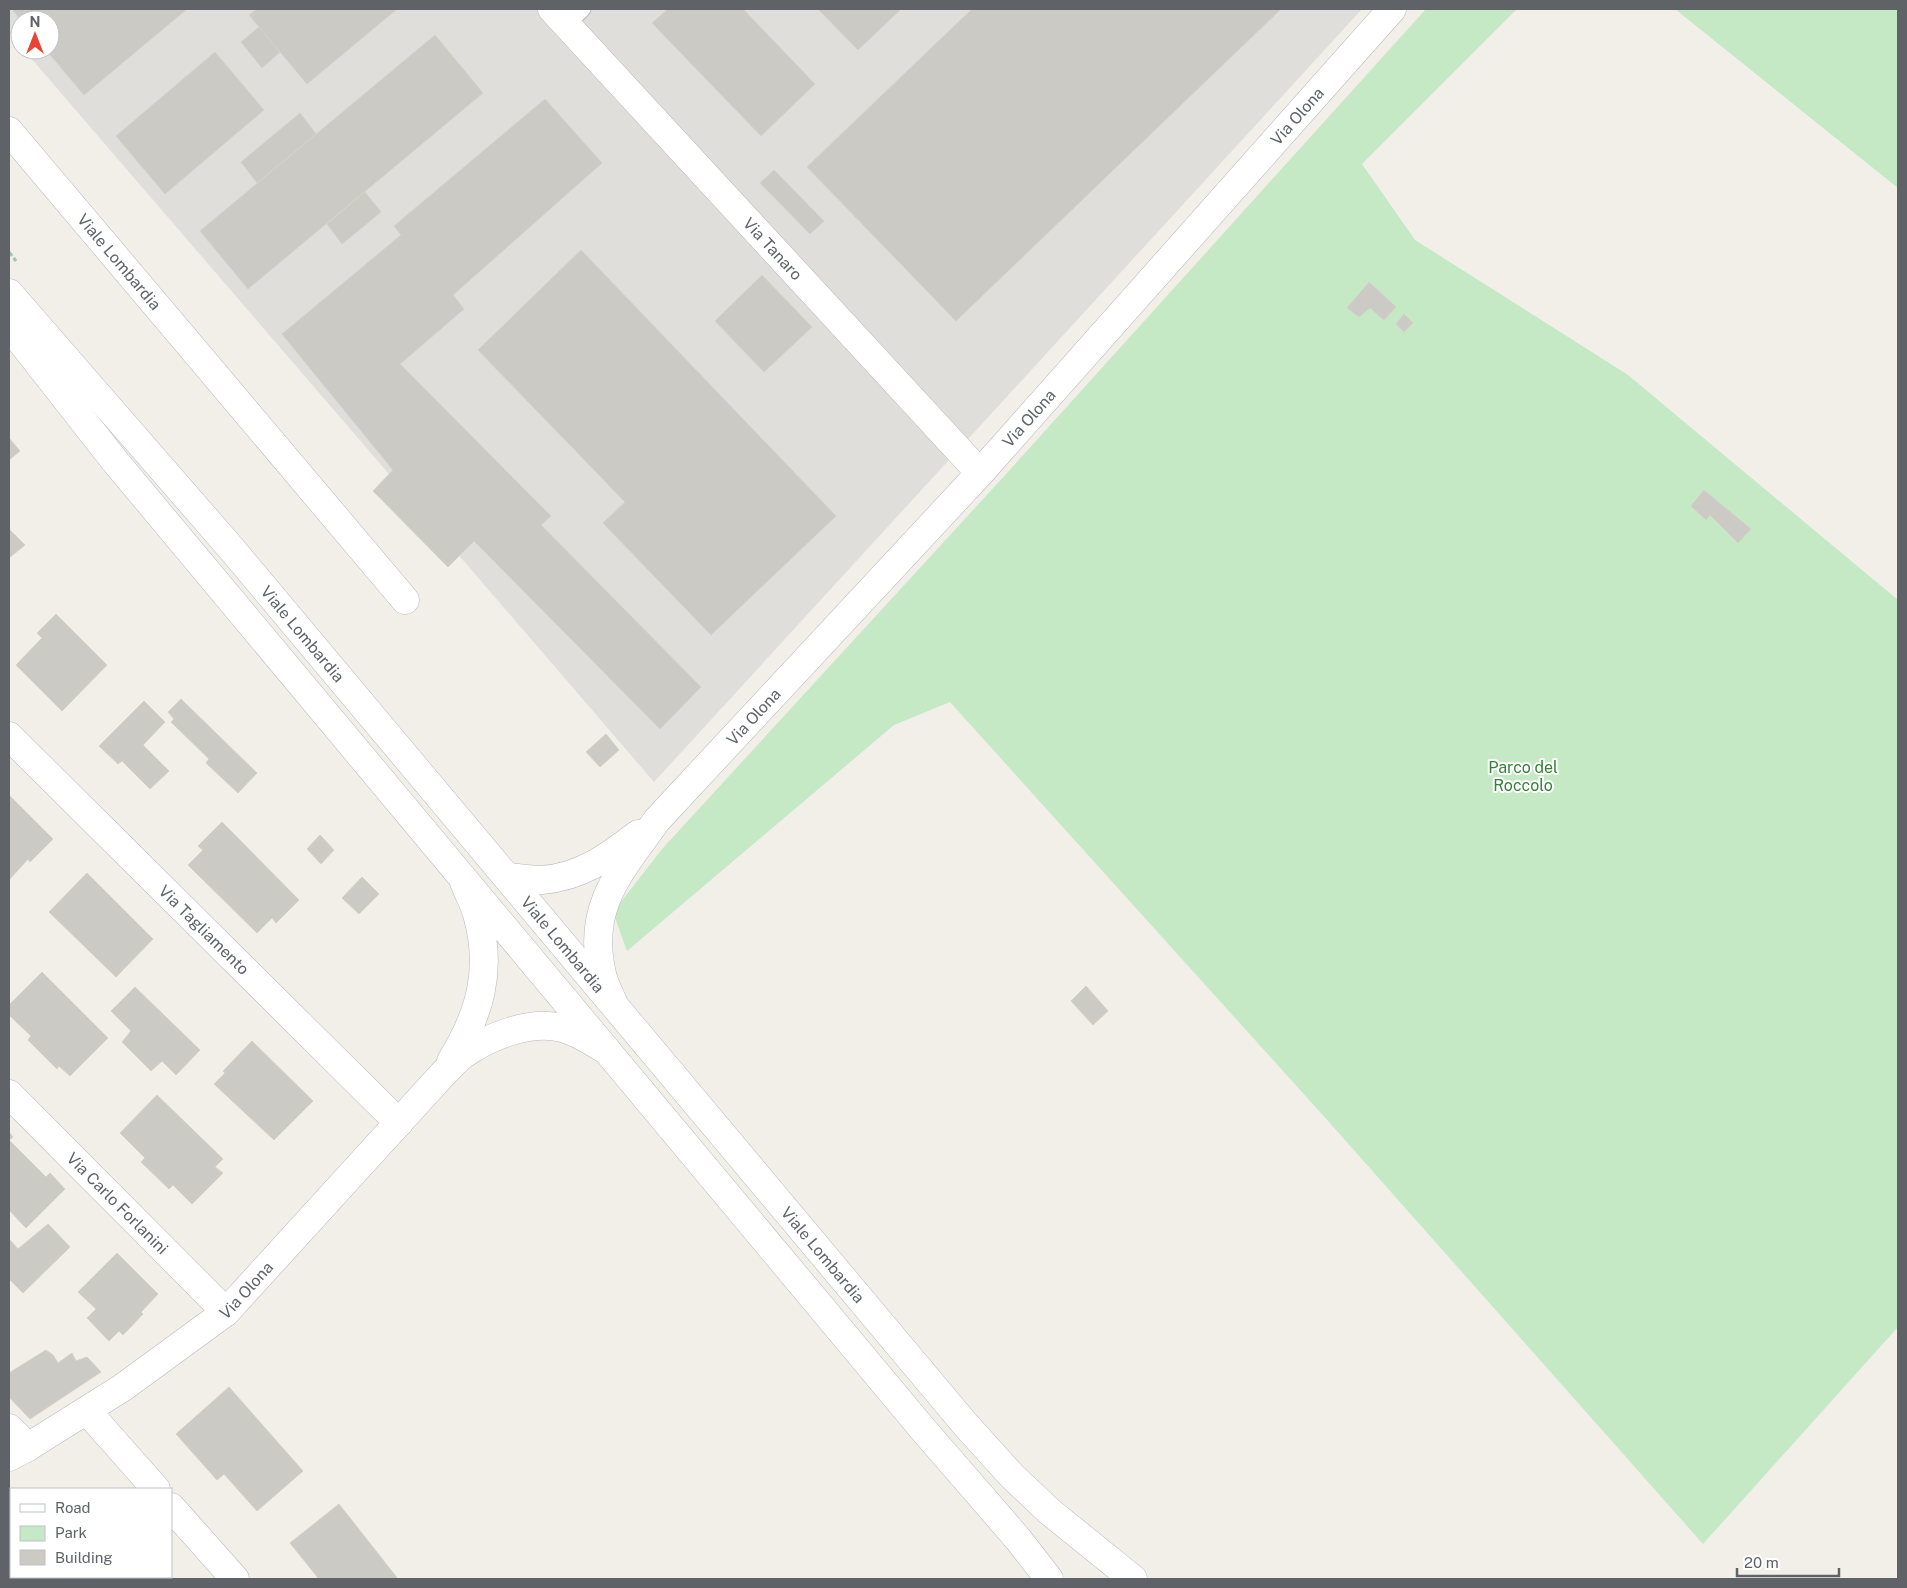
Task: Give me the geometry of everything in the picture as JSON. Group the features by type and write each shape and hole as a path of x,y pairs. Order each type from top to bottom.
{"street":[{"name":"Via Olona","path":"614,1004 602,976 598,951 599,926 603,904 616,879 657,820 980,473 1392,9"},
{"name":"Via Tanaro","path":"567,14 980,473"},
{"name":"Viale Lombardia","path":"9,131 405,600"},
{"name":"Viale Lombardia","path":"9,293 204,516 994,1457 1048,1512 1133,1579"},
{"name":"Viale Lombardia","path":"9,326 114,460 921,1427 1018,1539 1049,1579"},
{"name":"Via Tagliamento","path":"9,736 399,1124"},
{"name":"Via Olona","path":"508,877 540,880 559,878 580,871 602,861 657,820"},
{"name":"Via Olona","path":"442,1075 463,1042 473,1020 480,996 484,969 482,940 477,913 461,875"},
{"name":"Via Olona","path":"18,1452 122,1388 226,1312 442,1075 464,1055 488,1041 512,1031 539,1026 561,1028 583,1036 607,1051"},
{"name":"Via Carlo Forlanini","path":"9,1094 226,1312"},
{"path":"87,1411 155,1488"},
{"path":"9,1428 18,1452"},
{"path":"172,1508 235,1579"}],"shaded area":[{"path":"9,9 1362,9 654,782 33,60 60,60 60,10 10,10 10,33"}],"green space":[{"name":"Parco del Roccolo","path":"1426,9 1517,9 1362,164 1415,240 1628,375 1898,600 1898,1327 1703,1544 1329,1122 950,702 894,725 627,951 613,912 663,848 1007,473"},
{"path":"1675,9 1898,9 1898,188"}],"building":[{"path":"187,9 84,95 54,60 60,60 60,10 13,10"},
{"path":"257,9 397,9 307,84 249,15"},
{"path":"668,9 743,9 815,84 761,136 652,23"},
{"path":"818,9 901,9 858,50"},
{"path":"972,9 1281,9 956,321 807,167"},
{"path":"259,27 280,52 262,68 241,42"},
{"path":"435,35 483,93 248,289 200,231"},
{"path":"215,52 264,110 165,194 116,136"},
{"path":"545,99 602,163 453,295 464,309 400,364 551,516 541,525 701,687 660,729 474,541 448,567 373,491 393,470 282,334 401,235 394,226"},
{"path":"300,113 316,134 257,183 241,162"},
{"path":"774,170 824,221 810,234 760,183"},
{"path":"365,192 381,212 342,244 327,224"},
{"path":"581,250 836,516 711,635 603,523 625,502 478,350"},
{"path":"762,275 812,327 764,372 715,321"},
{"path":"1369,282 1396,307 1384,320 1370,308 1359,317 1347,308"},
{"path":"1404,314 1413,323 1404,332 1396,324"},
{"path":"9,438 20,451 9,460"},
{"path":"1704,490 1751,529 1738,543 1710,515 1706,520 1691,506"},
{"path":"9,529 25,545 9,558"},
{"path":"56,614 107,665 62,711 16,665 42,638 37,633"},
{"path":"181,699 257,773 238,793 206,763 209,759 171,722 174,719 168,712"},
{"path":"144,701 165,722 143,745 169,771 150,789 122,761 118,764 99,746"},
{"path":"606,734 619,750 600,767 586,752"},
{"path":"9,795 53,839 30,862 28,859 9,880"},
{"path":"222,822 299,900 276,923 272,918 257,933 188,865 203,850 198,846"},
{"path":"320,835 334,850 321,864 307,849"},
{"path":"87,873 153,939 116,977 49,912"},
{"path":"362,877 379,894 359,914 342,898"},
{"path":"42,972 108,1038 70,1076 59,1066 57,1069 28,1040 31,1036 9,1015 9,1005"},
{"path":"1086,986 1108,1011 1093,1025 1071,1001"},
{"path":"135,987 200,1050 176,1075 162,1061 151,1071 122,1042 131,1031 111,1011"},
{"path":"252,1041 313,1101 274,1140 214,1084 225,1073 223,1071"},
{"path":"157,1095 223,1159 215,1167 223,1173 192,1204 173,1185 169,1189 141,1162 145,1158 120,1133"},
{"path":"9,1132 13,1137 9,1140"},
{"path":"9,1140 46,1177 50,1173 65,1189 26,1228 9,1210"},
{"path":"48,1224 70,1247 23,1293 9,1279 9,1239 18,1249"},
{"path":"117,1253 158,1294 141,1312 143,1314 123,1335 119,1331 109,1341 87,1318 96,1309 78,1292"},
{"path":"46,1350 53,1355 58,1363 72,1353 76,1361 87,1357 101,1372 30,1419 9,1397 9,1373"},
{"path":"229,1387 303,1471 257,1511 224,1474 217,1480 176,1434"},
{"path":"339,1504 398,1579 319,1579 290,1543"},
{"path":"9,1557 10,1578 48,1579 9,1579"}]}
